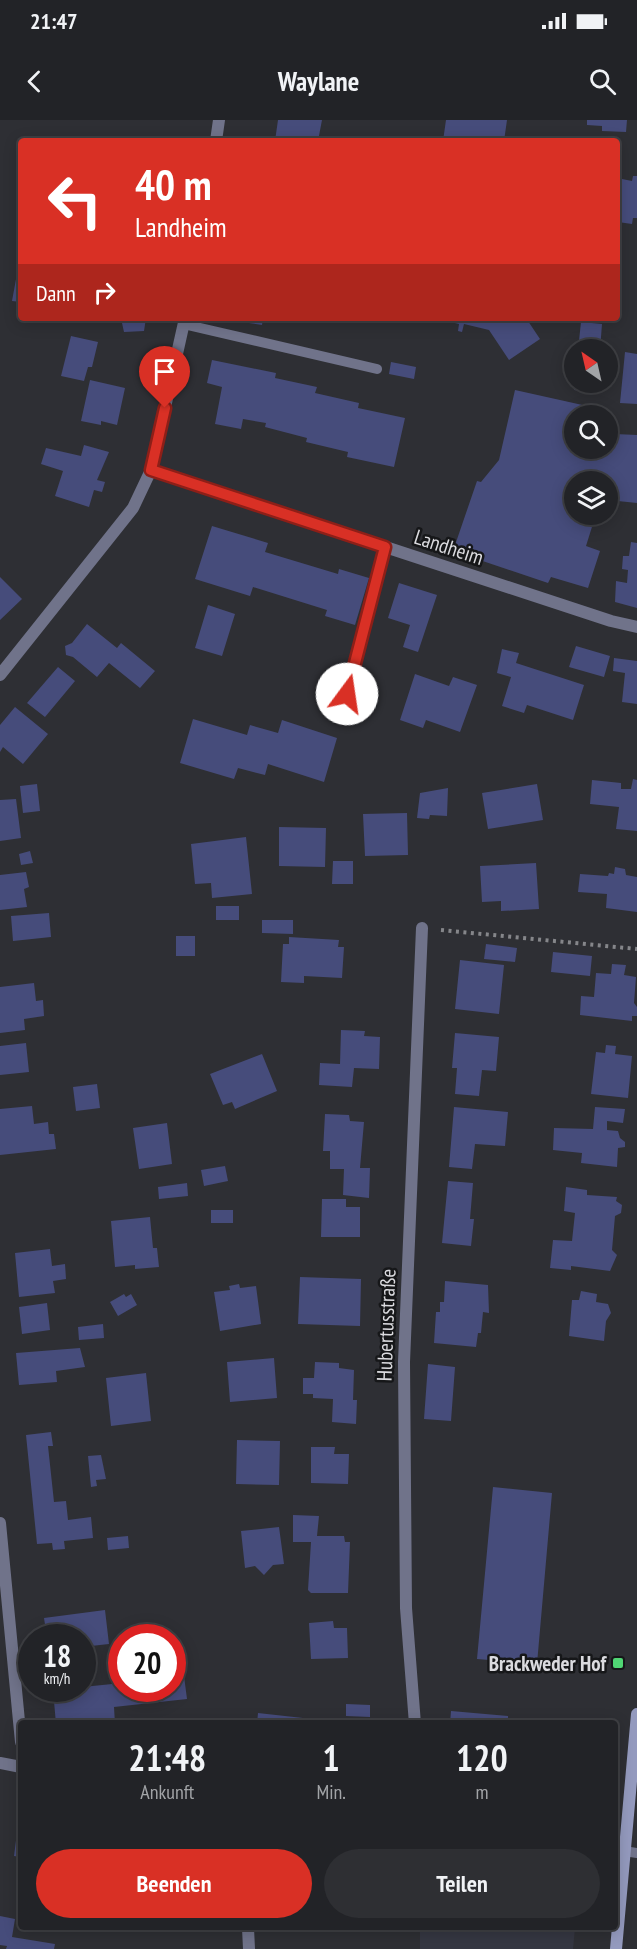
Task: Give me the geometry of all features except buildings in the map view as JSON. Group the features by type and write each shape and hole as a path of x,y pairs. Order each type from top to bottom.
{"street":[{"path":"216,138 219,120"},
{"path":"0,675 133,508 151,470 184,321"},
{"name":"Landheim","path":"151,470 611,621 637,627"},
{"name":"Hubertusstraße","path":"415,1720 406,1608 404,1362 422,928"},
{"path":"0,1523 19,1720"},
{"path":"618,1884 619,1851 637,1714"},
{"path":"0,1763 18,1766"},
{"path":"248,1930 249,1949"},
{"path":"616,1949 617,1930"}],"lane":[{"path":"184,321 377,369"},
{"path":"347,694 385,547"},
{"path":"619,1851 637,1853"}],"path":[{"path":"422,928 637,949"}],"shaded area":[{"path":"420,1930 575,1930 573,1949 420,1949"}],"place":[{"name":"Brackweder Hof","path":"618,1663"}],"route":[{"path":"165,408 151,470 385,547 347,694"}]}
